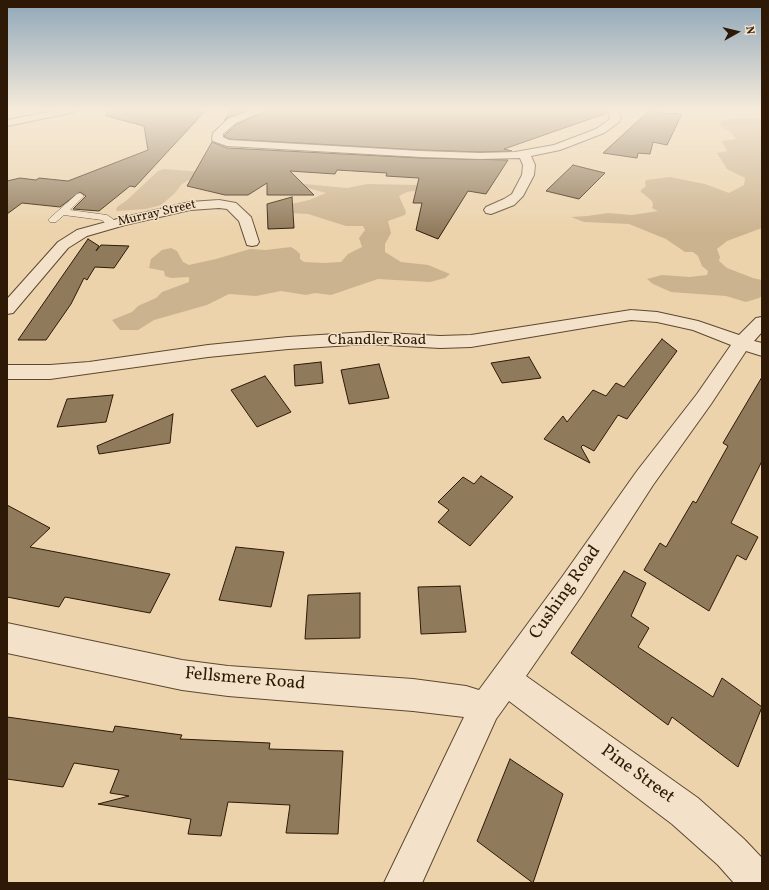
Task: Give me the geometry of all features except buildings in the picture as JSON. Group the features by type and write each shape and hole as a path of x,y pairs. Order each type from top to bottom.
{"street":[{"path":"358,151 490,156 524,154 542,151"},
{"path":"491,210 509,202 517,196 528,175 529,165 524,154"},
{"name":"Murray Street","path":"7,309 63,245 76,236 111,224 190,206 219,204 231,206 246,220 252,242"},
{"name":"Chandler Road","path":"7,372 50,372 89,368 208,351 288,343 368,338 440,342 471,341 631,315 652,316 679,321 698,326 753,346"},
{"name":"Cushing Road","path":"403,883 485,708 572,586 644,478 704,399 753,346 762,322"},
{"name":"Fellsmere Road","path":"7,638 182,675 228,681 413,695 466,702 485,708"},
{"name":"Pine Street","path":"505,679 685,811 731,852 759,883"}],"lane":[{"path":"53,220 80,196"},
{"path":"63,212 104,217 108,219 111,224"}],"shaded area":[{"path":"727,151 762,151 762,228 727,241 717,249 720,257 719,261 727,268 762,280 762,296 759,298 746,302 726,296 671,292 653,284 647,279 662,275 690,277 707,275 708,271 702,266 698,256 693,252 685,252 666,239 629,224 584,222 571,217 608,213 632,215 658,211 652,208 652,201 640,191 646,186 646,180 670,177 705,184 729,193 744,185 745,178 727,169 717,153"},
{"path":"164,169 203,172 182,184 175,193 161,205 146,209 116,211 117,207 127,200 158,171"},
{"path":"305,184 347,188 367,184 418,185 426,189 407,192 399,196 406,212 405,215 388,221 391,233 385,244 385,252 401,262 428,265 450,274 445,278 430,282 378,279 331,295 315,293 306,295 281,291 256,296 229,294 207,305 154,320 138,330 120,330 112,320 132,312 138,306 156,298 162,292 189,282 189,277 171,278 165,276 164,271 149,268 151,259 162,250 171,248 177,251 183,262 189,265 250,249 266,250 291,247 300,254 300,259 304,262 323,263 341,262 348,254 362,247 359,238 365,230 363,226 346,226 308,214 266,213 270,209 309,200 326,193 297,185"}]}
